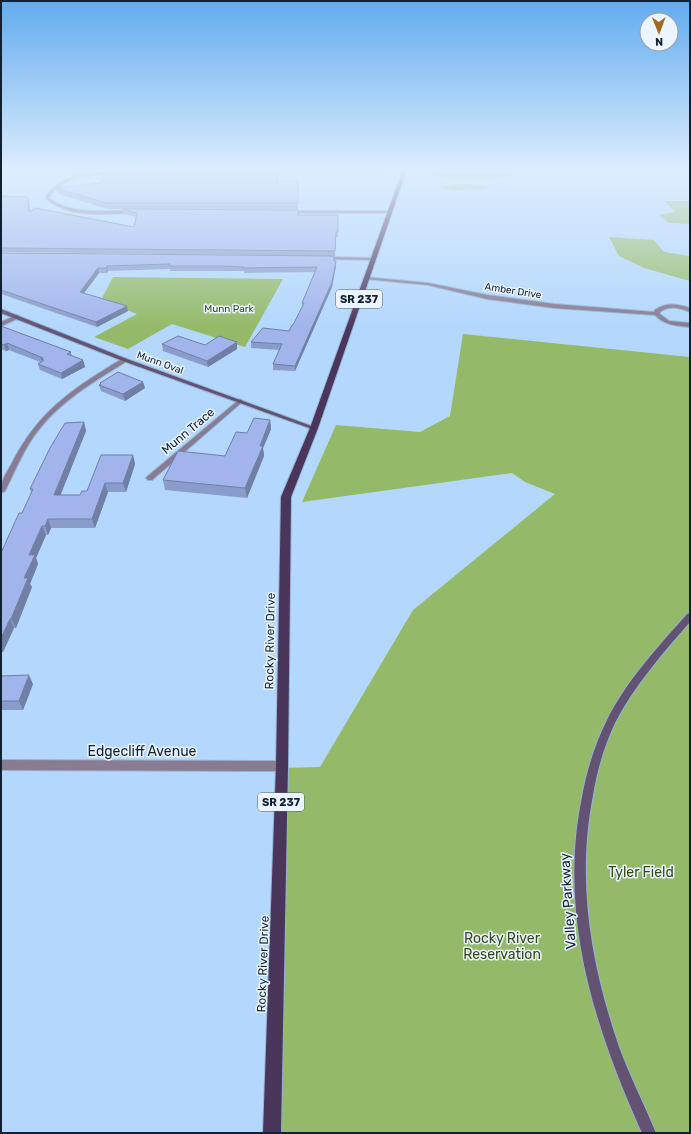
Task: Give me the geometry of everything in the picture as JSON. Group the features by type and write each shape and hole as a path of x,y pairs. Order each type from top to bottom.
{"main road":[{"name":"Rocky River Drive","path":"272,1133 282,766 286,497 314,428 385,222"}],"street":[{"path":"322,258 372,259"},
{"name":"Amber Drive","path":"366,278 428,284 487,297 554,306 657,314 659,318 669,323 690,325"},
{"name":"Amber Drive","path":"657,314 657,311 664,307 678,307 690,310"},
{"name":"Munn Oval","path":"1,311 125,360 314,428"},
{"path":"1,324 17,317"},
{"path":"1,491 32,435 57,406 81,387 125,360"},
{"name":"Munn Trace","path":"150,478 240,401"},
{"name":"Valley Parkway","path":"649,1133 629,1093 604,1023 588,957 580,893 579,845 587,792 596,758 614,715 640,674 690,616"},
{"name":"Edgecliff Avenue","path":"1,765 282,766"}],"green space":[{"path":"668,222 690,222 690,224"},
{"path":"609,237 654,240 664,252 690,256 690,281 644,268 619,256"},
{"name":"Munn Park","path":"113,277 283,279 245,347 172,324 128,349 94,337 137,314 101,300"},
{"name":"Rocky River Reservation","path":"463,334 690,357 690,1133 274,1133 281,768 320,767 413,610 555,494 525,482 512,473 302,502 336,425 420,432 450,416"}],"building":[{"path":"1,222 108,222 134,227 135,222 338,222 335,251 1,248"},
{"path":"1,253 334,256 334,261 336,261 332,282 295,366 273,364 282,344 251,342 263,328 289,331 304,303 302,303 317,267 243,268 244,267 224,266 169,266 170,264 107,266 106,268 98,268 80,292 127,306 96,322 1,290"},
{"path":"1,326 71,352 67,354 83,360 61,373 38,364 44,360 41,359 43,358 7,343 4,345 1,344"},
{"path":"178,336 205,345 219,336 237,342 207,361 162,344"},
{"path":"118,372 143,382 123,394 99,385"},
{"path":"254,418 270,420 260,446 263,446 245,488 163,480 178,451 225,456 236,432 247,433"},
{"path":"84,422 54,495 80,495 82,491 87,491 101,455 133,455 123,483 105,483 92,519 48,519 45,526 42,526 29,555 35,555 24,578 28,578 11,619 1,638 1,553 19,513 22,513 33,489 30,489 50,448 65,423"},
{"path":"29,675 19,701 1,701 1,676"}],"park label":[{"name":"Tyler Field","path":"641,872"}]}
